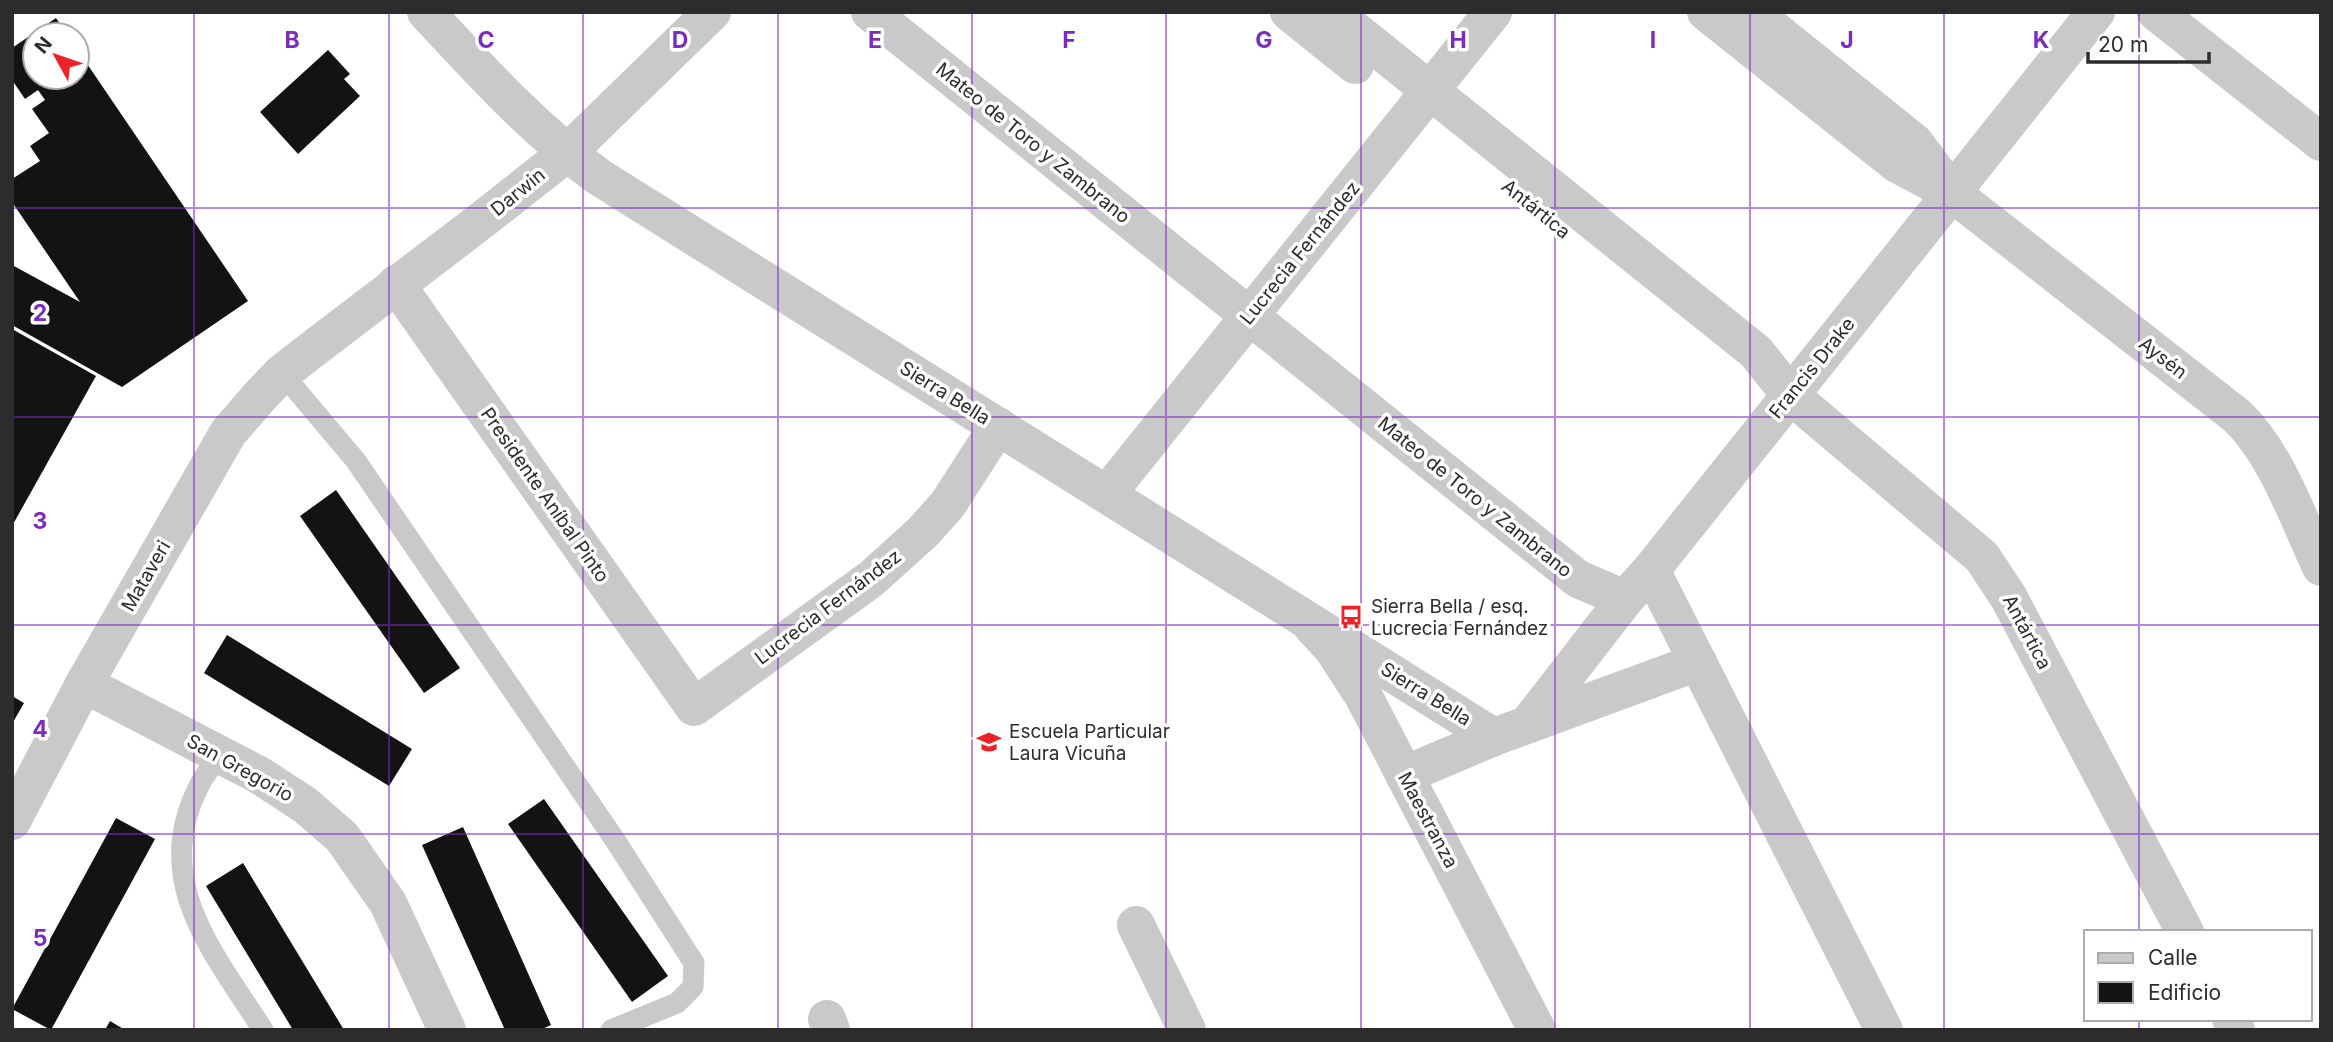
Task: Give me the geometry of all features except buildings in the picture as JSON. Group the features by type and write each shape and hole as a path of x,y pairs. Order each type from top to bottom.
{"street":[{"name":"Sierra Bella","path":"426,12 521,113 566,153 599,177 1305,619 1511,730"},
{"name":"Darwin","path":"295,363 566,153 712,12"},
{"name":"Mateo de Toro y Zambrano","path":"870,12 1595,559 1625,599"},
{"name":"Mateo de Toro y Zambrano","path":"907,12 1257,306"},
{"name":"Antártica","path":"1289,12 1422,101 1756,352 1790,395 1966,540 1994,572 2184,930"},
{"name":"Antártica","path":"1332,12 1422,101"},
{"name":"Lucrecia Fernández","path":"1107,495 1493,12"},
{"name":"Aysén","path":"1706,12 1897,164 1952,193 2250,429 2267,453 2321,567"},
{"name":"Aysén","path":"1752,12 1914,142 1952,193"},
{"name":"Francis Drake","path":"1511,730 1651,570 2096,12"},
{"path":"2156,12 2321,142"},
{"name":"Presidente Aníbal Pinto","path":"396,284 694,707"},
{"name":"Mataveri","path":"12,821 85,684 228,433 295,363"},
{"name":"Lucrecia Fernández","path":"694,707 898,557 948,504 998,426"},
{"path":"1651,570 1884,1030"},
{"name":"Maestranza","path":"1305,619 1333,649 1350,673 1537,1030"},
{"name":"Sierra Bella","path":"1404,775 1511,730 1698,662"},
{"name":"San Gregorio","path":"85,684 258,775 305,805 342,837 388,903 447,1030"},
{"path":"1136,925 1187,1030"}],"lane":[{"path":"295,363 356,461 615,840 694,963 693,987 677,1003 611,1030"},
{"path":"220,755 199,785 186,820 181,855 185,892 198,926 263,1030"}],"place":[{"name":"Sierra Bella / esq. Lucrecia Fernández","path":"1351,617"},
{"name":"Escuela Particular Laura Vicuña","path":"989,742"}]}
